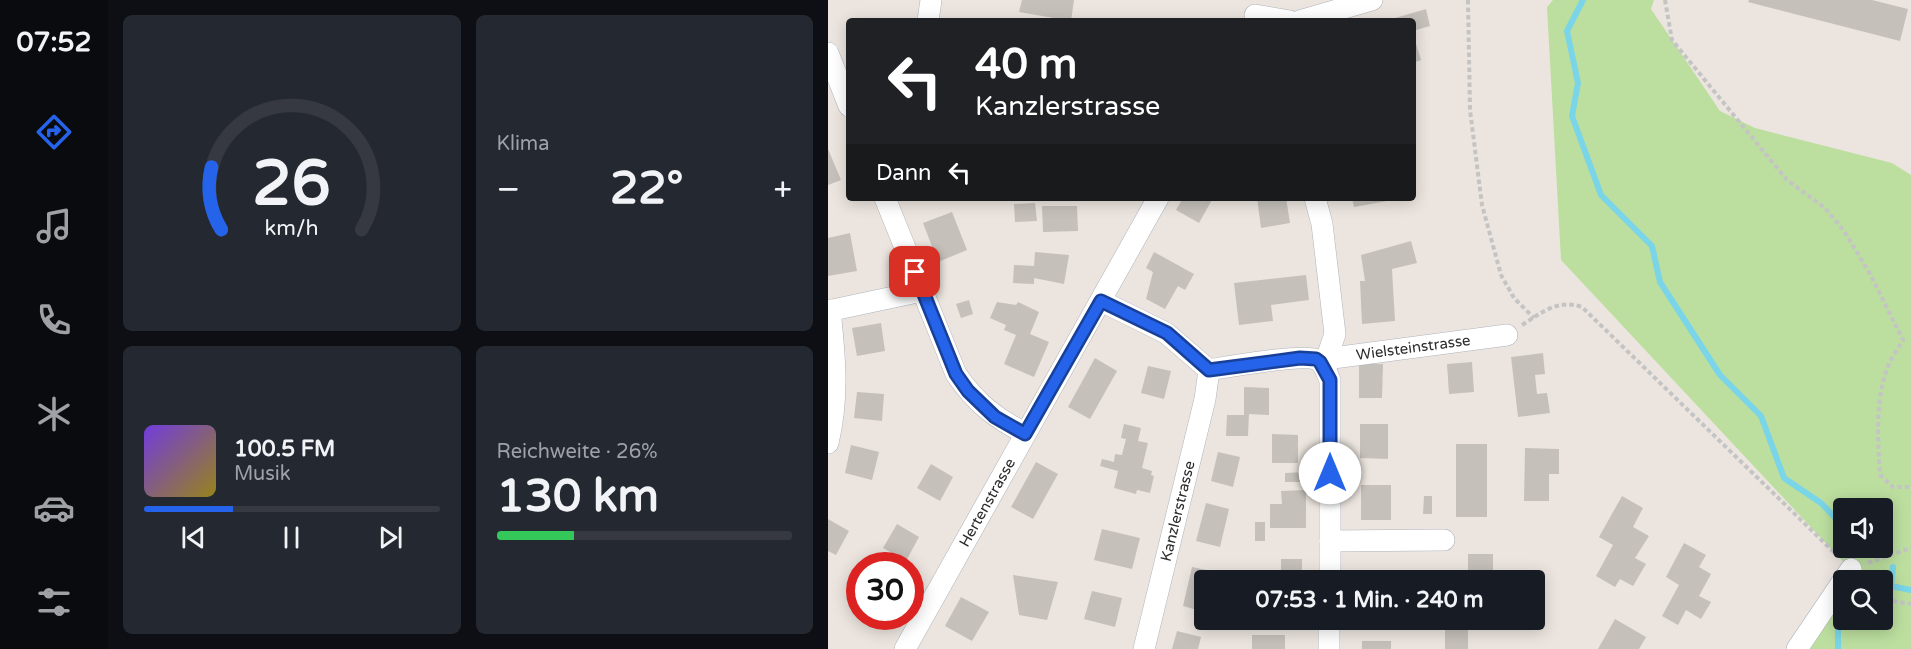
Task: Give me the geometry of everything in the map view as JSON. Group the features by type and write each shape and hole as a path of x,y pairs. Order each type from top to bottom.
{"street":[{"path":"928,18 931,0"},
{"path":"1309,18 1372,0"},
{"path":"828,53 843,72 846,89"},
{"path":"886,201 956,374 968,391 995,417 1025,434"},
{"name":"Hertenstrasse","path":"904,649 1156,201"},
{"path":"1316,201 1322,224 1335,334 1324,366"},
{"path":"828,443 836,404 836,367 829,310 922,291"},
{"path":"1101,301 1167,333 1209,370 1300,358 1316,359 1324,366 1330,380 1329,570"},
{"name":"Wielsteinstrasse","path":"1324,366 1333,358 1507,334"},
{"name":"Kanzlerstrasse","path":"1144,649 1205,399 1209,370"},
{"path":"1330,541 1444,540"},
{"path":"1797,649 1851,569"},
{"path":"1329,630 1329,649"}],"path":[{"path":"1467,0 1470,110 1482,205 1494,256 1501,275 1514,298 1534,318 1549,308 1569,303 1582,307 1851,569 1911,548"},
{"path":"1665,0 1672,40 1787,180 1825,208 1844,231 1903,340 1887,367 1879,406 1880,476 1893,487 1911,487"},
{"path":"1893,600 1911,604"}],"green space":[{"path":"1553,0 1654,0 1651,9 1720,111 1755,128 1892,163 1911,175 1911,649 1805,649 1833,600 1833,630 1893,630 1893,570 1849,570 1840,558 1893,558 1893,498 1833,498 1833,551 1561,260 1547,7"}],"building":[{"path":"1022,0 1074,0 1071,18 1054,18 1019,12"},
{"path":"1749,0 1872,0 1908,9 1900,41 1748,2"},
{"path":"1426,9 1430,26 1416,30 1416,18 1395,18"},
{"path":"1416,44 1421,60 1416,62"},
{"path":"828,149 841,180 828,185"},
{"path":"1181,201 1211,201 1199,223 1176,210"},
{"path":"1257,201 1286,201 1290,223 1261,228"},
{"path":"1353,201 1387,201 1354,207"},
{"path":"1035,203 1037,221 1015,222 1014,204"},
{"path":"1042,206 1077,206 1078,231 1043,232"},
{"path":"952,212 967,250 938,262 923,223"},
{"path":"850,233 857,271 828,276 828,238"},
{"path":"1411,241 1417,263 1392,269 1395,321 1362,324 1360,281 1365,281 1361,255"},
{"path":"1035,252 1069,255 1064,284 1034,278 1034,284 1013,283 1014,265 1034,266"},
{"path":"1154,252 1194,274 1185,290 1178,286 1165,309 1146,299 1153,272 1146,268"},
{"path":"1306,275 1309,300 1271,305 1273,321 1239,325 1234,283"},
{"path":"969,300 973,314 961,318 956,304"},
{"path":"997,302 1016,305 1018,302 1039,312 1030,334 1049,342 1034,377 1004,364 1016,335 1004,330 1006,325 990,318"},
{"path":"881,323 885,351 857,356 852,328"},
{"path":"1543,353 1545,374 1535,375 1537,394 1547,393 1550,413 1518,417 1511,357"},
{"path":"1095,358 1117,371 1090,419 1068,407"},
{"path":"1472,362 1474,392 1449,394 1447,364"},
{"path":"1359,364 1383,364 1382,398 1359,398"},
{"path":"1148,366 1171,371 1164,399 1141,393"},
{"path":"1244,387 1269,388 1269,415 1249,414 1248,436 1226,436 1227,415 1244,415"},
{"path":"857,392 884,394 882,421 854,418"},
{"path":"1124,424 1141,428 1138,441 1148,443 1142,468 1152,471 1151,475 1154,476 1150,493 1137,490 1136,494 1114,488 1118,471 1100,466 1102,459 1114,462 1115,454 1122,455 1126,439 1121,438"},
{"path":"1360,424 1388,424 1388,459 1360,458"},
{"path":"1272,434 1298,435 1298,463 1272,463"},
{"path":"1456,444 1487,444 1487,517 1456,517"},
{"path":"851,445 879,452 872,480 845,473"},
{"path":"1525,448 1559,449 1559,474 1549,474 1549,501 1524,501"},
{"path":"1218,452 1240,457 1233,487 1211,481"},
{"path":"1036,462 1058,474 1033,519 1011,507"},
{"path":"931,464 953,477 940,501 917,488"},
{"path":"1306,472 1306,482 1285,482 1285,473"},
{"path":"1361,485 1391,485 1391,520 1361,520"},
{"path":"1306,490 1306,528 1270,528 1270,504 1282,504 1281,491"},
{"path":"1424,496 1432,496 1432,514 1423,514"},
{"path":"1622,496 1643,508 1633,527 1649,536 1635,558 1646,564 1633,586 1620,579 1615,587 1596,576 1613,545 1599,537"},
{"path":"1206,503 1229,509 1220,547 1196,541"},
{"path":"828,519 849,531 836,555 828,551"},
{"path":"1255,522 1265,522 1265,541 1255,541"},
{"path":"897,524 919,537 911,552 890,552 883,548"},
{"path":"1102,529 1140,538 1132,569 1094,560"},
{"path":"1684,543 1706,555 1699,567 1711,574 1699,596 1711,602 1701,619 1686,610 1678,625 1662,616 1679,585 1666,577"},
{"path":"1468,554 1493,554 1493,570 1468,570"},
{"path":"1281,559 1302,559 1302,570 1281,570"},
{"path":"1192,567 1206,570 1194,570 1194,609 1183,606"},
{"path":"1013,575 1058,582 1047,620 1019,615"},
{"path":"1092,591 1122,598 1115,627 1084,619"},
{"path":"961,597 989,612 972,641 945,626"},
{"path":"1615,619 1646,637 1639,649 1598,649"},
{"path":"1445,630 1468,630 1468,649 1445,649"},
{"path":"1177,631 1201,637 1198,649 1172,649"},
{"path":"1252,635 1285,635 1285,649 1252,649"},
{"path":"1362,641 1391,641 1391,649 1362,649"}],"waterway":[{"path":"1583,0 1567,31 1578,83 1572,116 1601,195 1652,246 1660,282 1720,375 1761,416 1784,478 1821,503 1833,516"},
{"path":"1893,586 1911,590"},
{"path":"1838,630 1838,649"}],"route":[{"path":"915,272 956,374 968,391 995,417 1025,434 1101,301 1167,333 1209,370 1300,358 1316,359 1320,362 1330,380 1330,473"}]}
